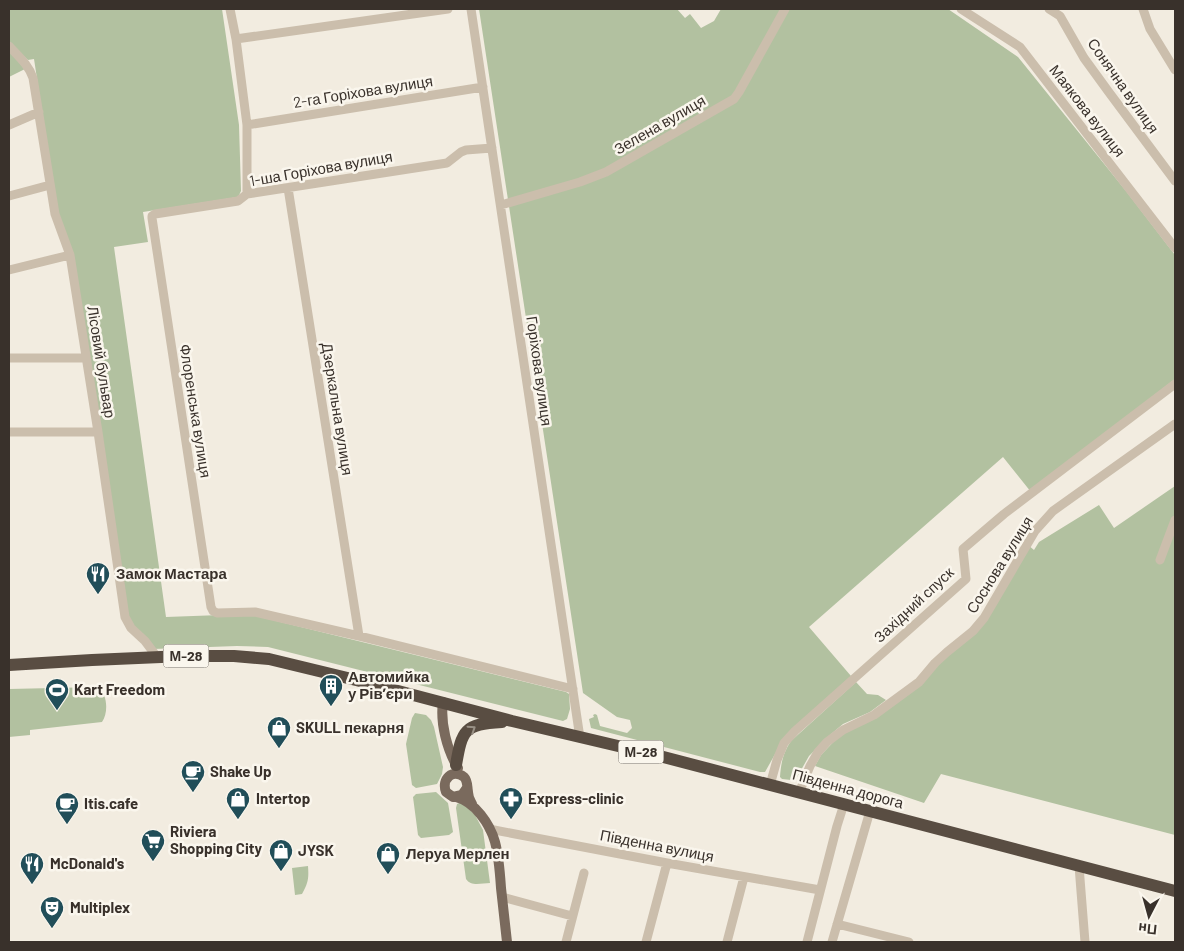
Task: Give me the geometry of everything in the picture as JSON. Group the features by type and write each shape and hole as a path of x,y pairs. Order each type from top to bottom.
{"highway":[{"name":"М-28","path":"9,665 156,657 234,656 269,660 316,670 512,721"},
{"name":"Південна дорога","path":"512,721 652,754 1175,891"},
{"path":"456,765 460,743 468,730 480,724 512,721"}],"main road":[{"path":"442,702 443,722 450,750 456,765 467,782 468,796 490,829 495,842 508,942"},
{"path":"450,750 450,764 444,784 446,792 450,796 472,804"},
{"path":"447,778 457,774 464,777"},
{"path":"456,797 464,794 467,788"}],"street":[{"path":"230,9 236,39 247,124 247,194"},
{"path":"236,39 448,9"},
{"name":"Горіхова вулиця","path":"471,9 580,738"},
{"name":"Зелена вулиця","path":"501,205 580,182 606,172 734,99 785,9"},
{"name":"Маякова вулиця","path":"960,9 1020,47 1175,248"},
{"name":"Сонячна вулиця","path":"1049,9 1061,12 1084,58 1175,181"},
{"path":"1143,9 1150,29 1175,70"},
{"name":"Лісовий бульвар","path":"9,46 26,65 33,78 55,214 70,255 125,616 131,628 145,641 156,657"},
{"name":"2-га Горіхова вулиця","path":"247,124 483,87"},
{"path":"9,125 39,112"},
{"name":"1-ша Горіхова вулиця","path":"152,216 238,201 247,194 447,163 466,150 492,148"},
{"path":"9,196 50,186"},
{"name":"Дзеркальна вулиця","path":"288,188 359,636"},
{"name":"Флоренська вулиця","path":"152,216 212,611 217,613 255,612 359,636"},
{"path":"9,270 70,255"},
{"path":"9,358 86,358"},
{"name":"Західний спуск","path":"770,785 784,743 795,731 966,579 963,549 1004,514 1175,384"},
{"name":"Соснова вулиця","path":"799,793 810,766 818,752 827,742 843,730 874,714 919,682 935,663 974,631 984,618 1035,531 1053,512 1175,424"},
{"path":"9,432 98,432"},
{"path":"1160,560 1175,520"},
{"path":"359,636 573,689"},
{"path":"807,942 844,804"},
{"path":"832,942 870,811"},
{"name":"Південна вулиця","path":"490,829 820,890"},
{"path":"646,942 667,863"},
{"path":"1079,866 1085,942"},
{"path":"566,942 584,873"},
{"path":"727,942 744,877"},
{"path":"502,897 572,916"},
{"path":"837,924 908,942"}],"green space":[{"path":"9,9 222,9 239,125 241,191 238,197 143,212 148,242 114,247 166,617 248,614 566,692 569,694 570,709 567,719 563,721 268,647 237,646 153,649 128,619 72,255 58,216 34,59 28,60 9,43"},
{"path":"479,9 677,9 685,18 690,14 701,28 714,21 721,9 948,9 1018,57 1175,255 1175,379 1031,492 1003,457 809,627 851,676 783,740 765,772 591,728 589,719 594,717 593,715 595,714 600,726 627,733 632,728 630,720 617,717 583,693"},
{"path":"9,51 25,69 9,77"},
{"path":"1175,486 1175,835 941,774 924,803 815,766 821,755 839,736 875,717 973,633 1028,545 1034,550 1039,542 1099,505 1114,528"},
{"path":"856,682 867,694 878,695 886,700 870,712 843,724 830,735 809,756 796,779 782,779 780,777 782,763 791,741"},
{"name":"Kart Freedom","path":"98,687 106,703 106,713 102,722 30,730 30,735 9,737 9,689"},
{"path":"415,713 426,715 431,720 443,767 437,784 416,788 412,785 406,744"},
{"path":"436,792 448,803 453,832 449,835 421,838 418,835 413,797 416,794"},
{"path":"462,802 475,815 483,830 490,883 474,884 466,879 456,808 457,804"},
{"path":"308,866 306,887 302,894 295,895 292,868"}],"place":[{"name":"Замок Мастара","path":"98,595"},
{"name":"Автомийка у Рівʼєри","path":"331,707"},
{"name":"Kart Freedom","path":"57,711"},
{"name":"SKULL пекарня","path":"279,749"},
{"name":"Shake Up","path":"193,793"},
{"name":"Intertop","path":"238,820"},
{"name":"Express-clinic","path":"511,820"},
{"name":"Itis.cafe","path":"67,825"},
{"name":"Riviera Shopping City","path":"153,862"},
{"name":"JYSK","path":"281,872"},
{"name":"Леруа Мерлен","path":"388,875"},
{"name":"McDonald's","path":"32,885"},
{"name":"Multiplex","path":"52,929"}]}
